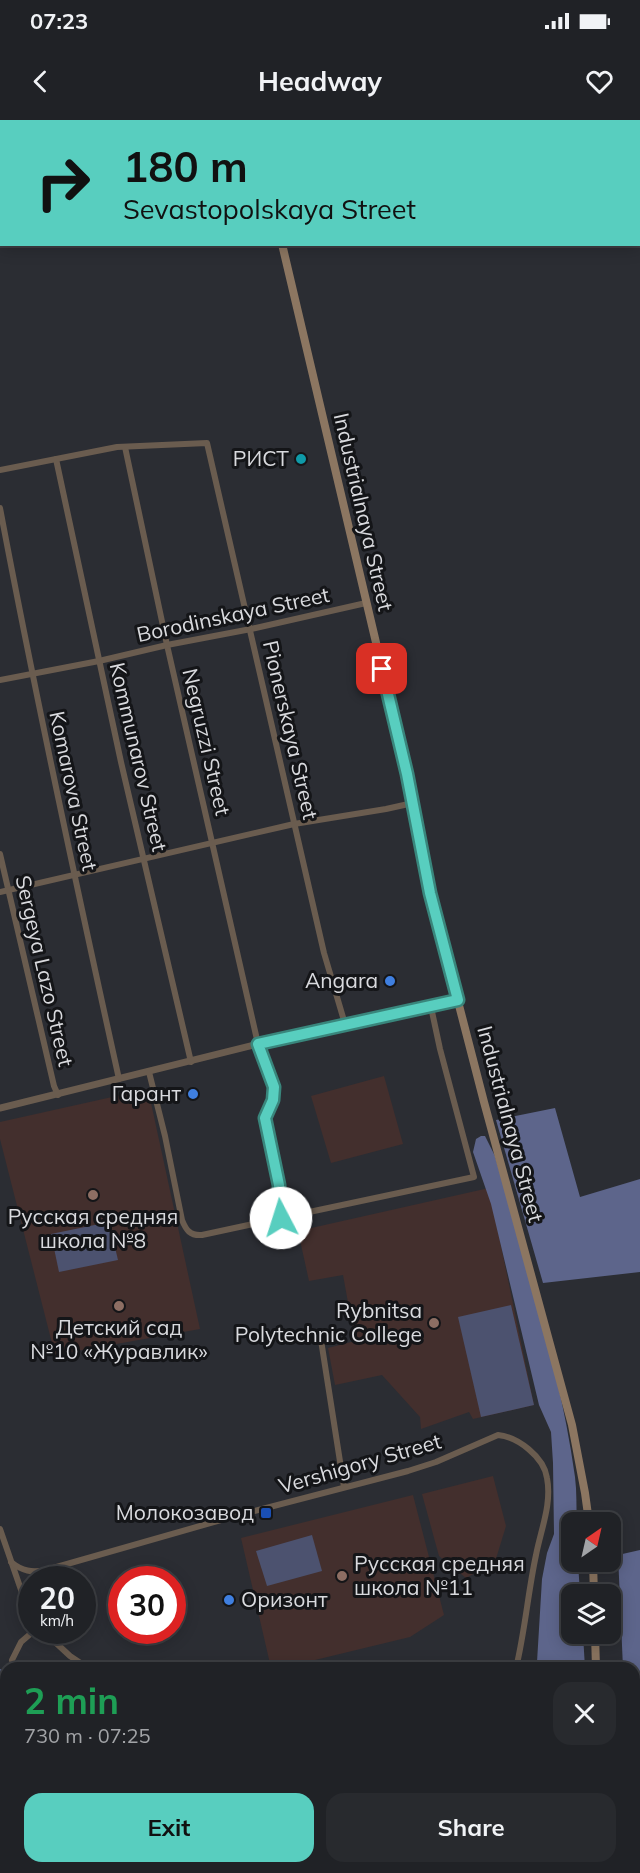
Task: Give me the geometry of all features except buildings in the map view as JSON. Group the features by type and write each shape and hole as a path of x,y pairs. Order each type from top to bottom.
{"main road":[{"name":"Industrialnaya Street","path":"282,246 413,803 430,893 572,1425 587,1512"},
{"path":"595,1644 596,1662"}],"street":[{"name":"Pionerskaya Street","path":"125,447 207,443 324,953 345,1024"},
{"path":"0,470 125,447"},
{"name":"Negruzzi Street","path":"125,447 166,645 258,1044 274,1087 273,1100 265,1118 279,1185 281,1218"},
{"name":"Kommunarov Street","path":"56,459 99,661 191,1062"},
{"name":"Komarova Street","path":"0,508 32,674 119,1079"},
{"name":"Borodinskaya Street","path":"0,680 99,661 166,645 251,630 366,603"},
{"path":"0,892 294,824 413,803"},
{"name":"Sergeya Lazo Street","path":"0,854 58,1095"},
{"path":"0,1108 258,1044 458,1000"},
{"path":"149,1072 182,1220 189,1232 195,1236 474,1177 431,1007"},
{"path":"330,1338 321,1340 344,1487"},
{"name":"Vershigory Street","path":"12,1562 22,1569 39,1571 436,1462 498,1435 507,1436 538,1457 547,1477 546,1513 536,1555 517,1662"},
{"path":"0,1528 18,1580"},
{"path":"12,1660 20,1644"},
{"path":"57,1644 79,1662"}],"shaded area":[{"path":"384,1076 403,1144 331,1163 311,1096"},
{"name":"Русская средняя школа №8","path":"148,1089 200,1329 55,1355 0,1139 0,1122"},
{"path":"555,1108 580,1197 640,1179 640,1272 543,1283 496,1120"},
{"path":"485,1136 495,1156 541,1315 560,1396 575,1477 577,1512 561,1512 561,1572 579,1572 579,1584 561,1584 561,1644 584,1644 585,1662 537,1662 542,1579 547,1553 554,1534 551,1432 539,1405 491,1204 473,1152 476,1139"},
{"name":"Rybnitsa Polytechnic College","path":"489,1188 534,1405 473,1419 469,1412 421,1429 420,1417 382,1375 335,1385 328,1348 355,1341 343,1275 309,1281 298,1231"},
{"path":"109,1222 118,1260 59,1272 51,1234"},
{"path":"511,1305 534,1405 481,1417 458,1317"},
{"path":"493,1476 506,1526 495,1562 466,1578 439,1556 422,1494"},
{"name":"Русская средняя школа №11","path":"413,1495 444,1615 410,1637 307,1662 270,1662 241,1538"},
{"path":"312,1535 322,1571 267,1586 256,1551"},
{"path":"640,1550 640,1662 623,1662 619,1584 621,1554"}],"place":[{"name":"РИСТ","path":"301,459"},
{"name":"Angara","path":"390,981"},
{"name":"Гарант","path":"193,1094"},
{"name":"Русская средняя школа №8","path":"93,1195"},
{"name":"Детский сад №10 «Журавлик»","path":"119,1306"},
{"name":"Rybnitsa Polytechnic College","path":"434,1323"},
{"name":"Молокозавод","path":"266,1513"},
{"name":"Русская средняя школа №11","path":"342,1576"},
{"name":"Оризонт","path":"229,1600"}],"route":[{"path":"281,1218 279,1185 265,1118 272,1104 274,1087 258,1044 458,1000 430,893 407,774 382,669"}]}
